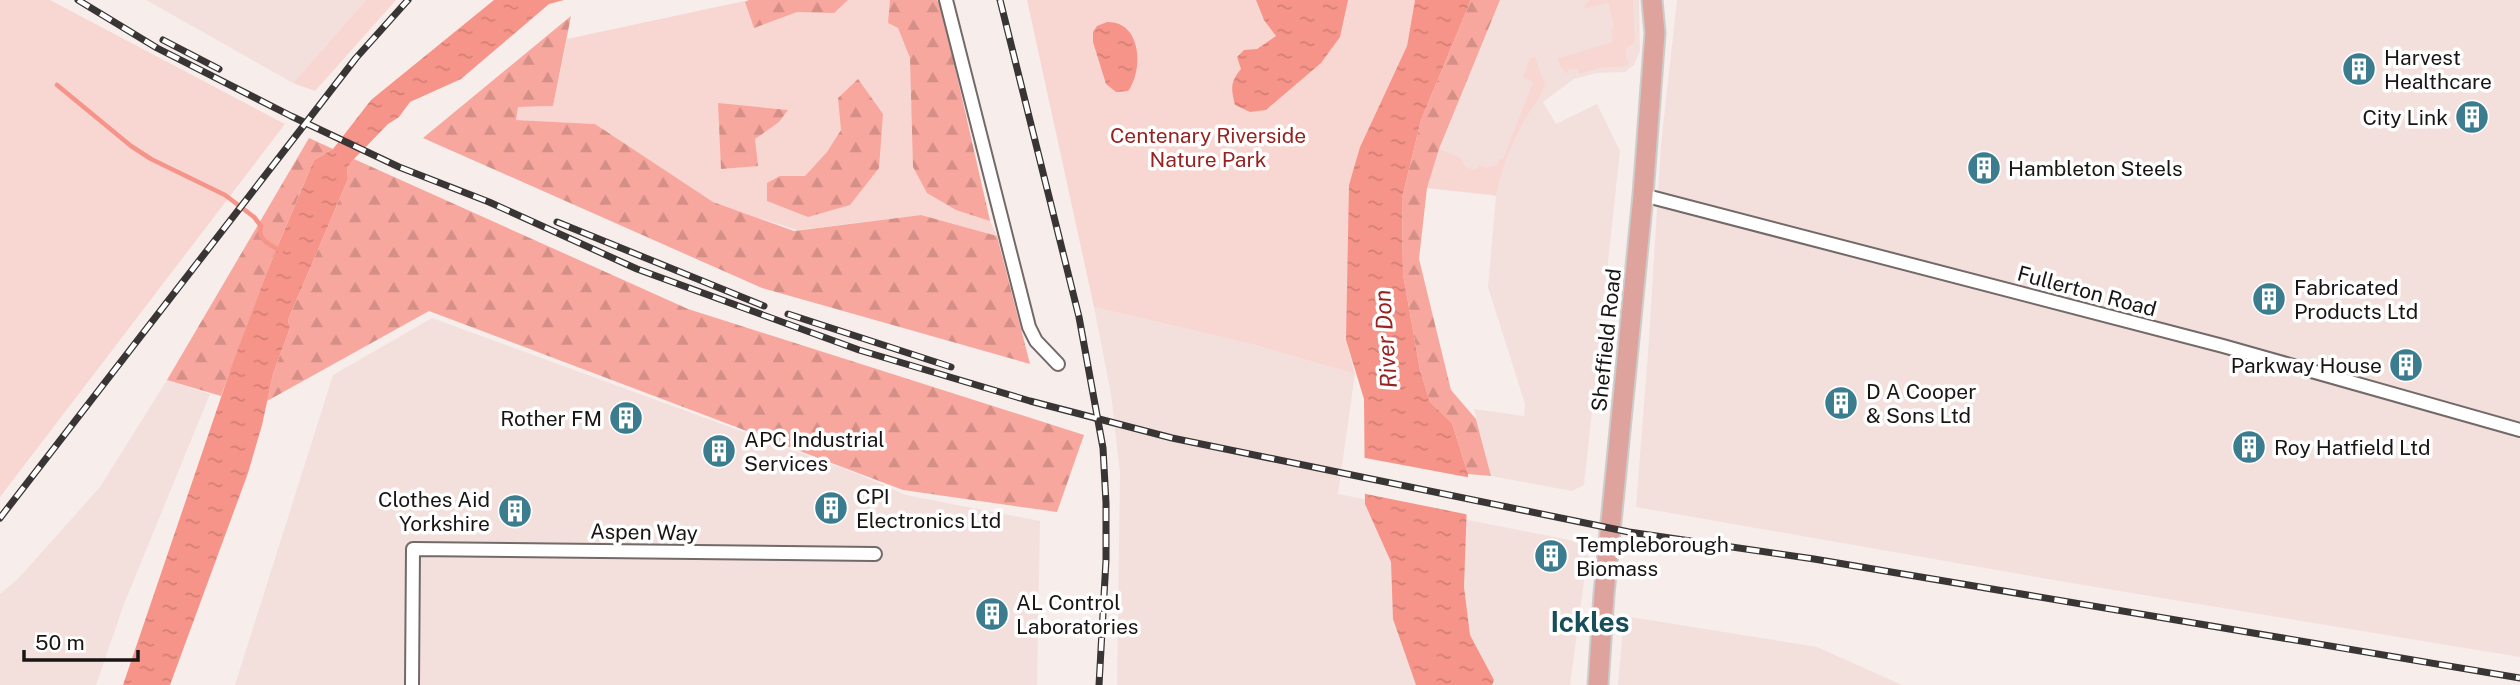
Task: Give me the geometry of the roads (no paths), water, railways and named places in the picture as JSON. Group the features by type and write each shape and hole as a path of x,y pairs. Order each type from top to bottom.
{"main road":[{"name":"Sheffield Road","path":"1598,685 1604,594 1643,195 1655,33 1652,0"}],"street":[{"path":"946,0 1029,327 1036,341 1058,365"},
{"name":"Fullerton Road","path":"1643,195 2223,346 2520,430"},
{"name":"Aspen Way","path":"412,685 413,549 875,554"}],"water":[{"path":"494,0 564,0 549,4 461,79 410,102 399,117 388,124 347,168 348,179 288,320 290,328 273,374 248,473 170,685 123,685 232,365 266,274 314,160 333,149 371,100"},
{"path":"1256,0 1348,0 1340,37 1321,63 1266,110 1250,112 1235,105 1233,82 1241,69 1237,57 1244,50 1257,49 1276,36 1264,20"},
{"name":"River Don","path":"1415,0 1471,0 1421,120 1402,198 1403,274 1420,370 1430,402 1452,423 1468,474 1464,587 1470,635 1494,680 1492,685 1416,685 1393,619 1391,562 1365,504 1364,399 1346,340 1349,185 1360,147 1407,46"},
{"path":"1107,22 1127,29 1133,38 1136,71 1128,91 1116,92 1106,84 1093,42 1093,32 1097,26"}],"waterway":[{"path":"57,85 131,146 151,159 225,195 254,217 261,226 263,238 281,251"}],"railway":[{"path":"78,0 157,48 291,116 399,167 489,202 637,269 859,350 1030,401 1172,438 1629,532 1814,559 2520,678"},
{"path":"0,518 356,58 408,0"},
{"path":"1000,0 1079,317 1103,448 1106,560 1099,685"},
{"path":"163,40 219,69"},
{"path":"557,222 764,306"},
{"path":"788,314 951,367"}],"place":[{"name":"Harvest Healthcare","path":"2359,69"},
{"name":"City Link","path":"2472,117"},
{"name":"Hambleton Steels","path":"1984,168"},
{"name":"Fabricated Products Ltd","path":"2269,299"},
{"name":"Parkway House","path":"2406,365"},
{"name":"D A Cooper & Sons Ltd","path":"1841,403"},
{"name":"Rother FM","path":"626,418"},
{"name":"Roy Hatfield Ltd","path":"2249,447"},
{"name":"APC Industrial Services","path":"719,451"},
{"name":"CPI Electronics Ltd","path":"831,508"},
{"name":"Clothes Aid Yorkshire","path":"515,511"},
{"name":"Templeborough Biomass","path":"1551,556"},
{"name":"AL Control Laboratories","path":"992,614"}],"district":[{"name":"Ickles","path":"1590,621"}],"park label":[{"name":"Centenary Riverside Nature Park","path":"1208,147"}]}
